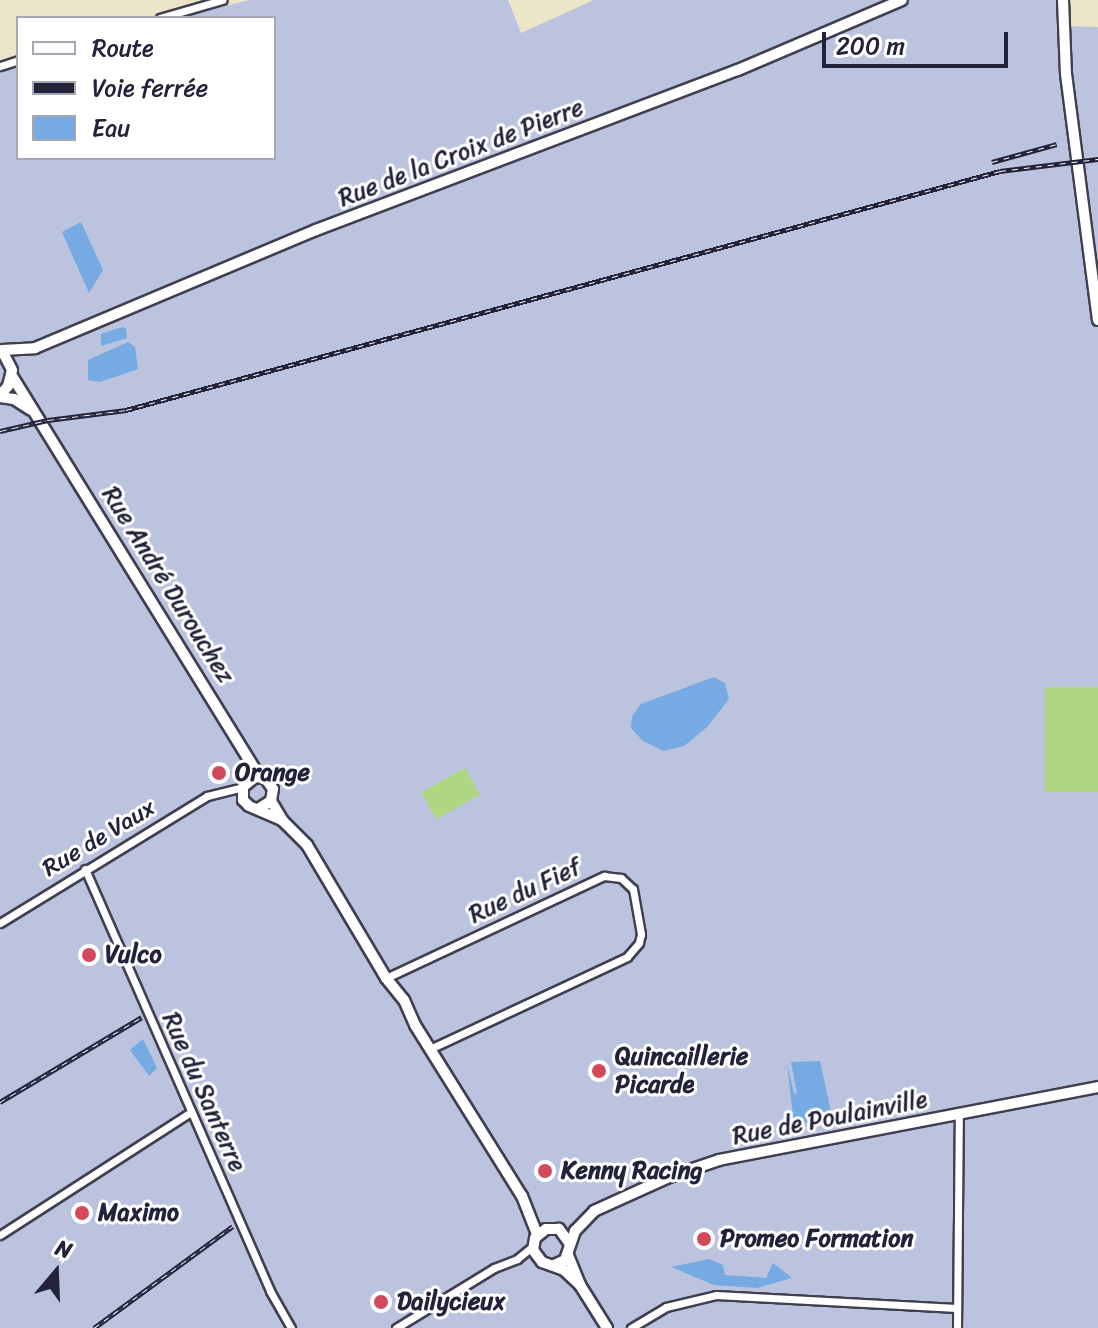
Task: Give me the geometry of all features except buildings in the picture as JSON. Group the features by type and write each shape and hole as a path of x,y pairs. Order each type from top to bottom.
{"main road":[{"name":"Rue de la Croix de Pierre","path":"1,350 35,348 316,230 738,70 902,0"},
{"path":"1063,0 1066,74 1098,320"},
{"name":"Rue de la Croix de Pierre","path":"0,396 12,373 35,348"},
{"name":"Rue André Durouchez","path":"1,350 38,416 241,741 248,762 260,777"},
{"name":"Rue André Durouchez","path":"0,396 14,399 38,416"},
{"path":"248,762 243,800 283,821"},
{"path":"244,784 260,777 272,785 271,801 283,821 294,833 314,870 327,883 394,990 407,1018 415,1025 522,1196 537,1234 533,1246 538,1259 554,1265 580,1285"},
{"path":"258,809 271,801"},
{"name":"Rue de Poulainville","path":"569,1249 582,1222 594,1211 669,1177 719,1160 1098,1087"},
{"path":"522,1196 555,1228 569,1249 580,1285 607,1328"},
{"name":"Rue de Poulainville","path":"555,1228 582,1222"},
{"path":"537,1234 555,1228"},
{"path":"554,1265 569,1249"}],"street":[{"path":"167,16 222,0"},
{"name":"Rue de Vaux","path":"0,923 207,796 222,794 244,784"},
{"path":"222,794 243,800"},
{"name":"Rue du Santerre","path":"85,869 270,1291 291,1328"},
{"name":"Rue du Fief","path":"386,978 604,876 621,878 633,889 641,934 639,943 627,957 430,1049"},
{"path":"0,1235 191,1112"},
{"path":"957,1328 959,1113"},
{"path":"396,1328 494,1268 517,1259 533,1246"},
{"path":"517,1259 538,1259"},
{"path":"631,1328 666,1307 716,1295 957,1308"}],"shaded area":[{"path":"249,0 508,0 521,33 594,0 1057,0 1059,26 1098,27 1098,1328 0,1328 0,68 16,63 16,160 276,160 276,16 187,16"}],"green space":[{"path":"1045,687 1098,687 1098,792 1045,792"},
{"path":"465,768 480,795 436,819 421,792"}],"water":[{"path":"81,222 103,270 89,293 62,232"},
{"path":"126,328 127,338 101,346 101,334"},
{"path":"128,342 135,347 138,369 100,382 88,380 88,360"},
{"path":"714,677 725,683 729,699 707,727 684,746 664,751 643,741 631,728 632,716 641,704"},
{"path":"143,1039 157,1068 149,1076 130,1050"},
{"path":"820,1061 833,1121 794,1124 787,1064 794,1093 797,1094 791,1062"},
{"path":"709,1259 723,1265 725,1275 766,1278 773,1263 792,1278 757,1288 714,1285 671,1267"}],"railway":[{"path":"992,162 1057,144"},
{"path":"0,431 48,420 126,410 1000,171 1098,159"},
{"path":"0,1102 142,1017"},
{"path":"94,1328 233,1226"}],"place":[{"name":"Orange","path":"219,773"},
{"name":"Vulco","path":"89,955"},
{"name":"Quincaillerie Picarde","path":"599,1071"},
{"name":"Kenny Racing","path":"545,1171"},
{"name":"Maximo","path":"82,1213"},
{"name":"Promeo Formation","path":"704,1239"},
{"name":"Dailycieux","path":"381,1302"}]}
